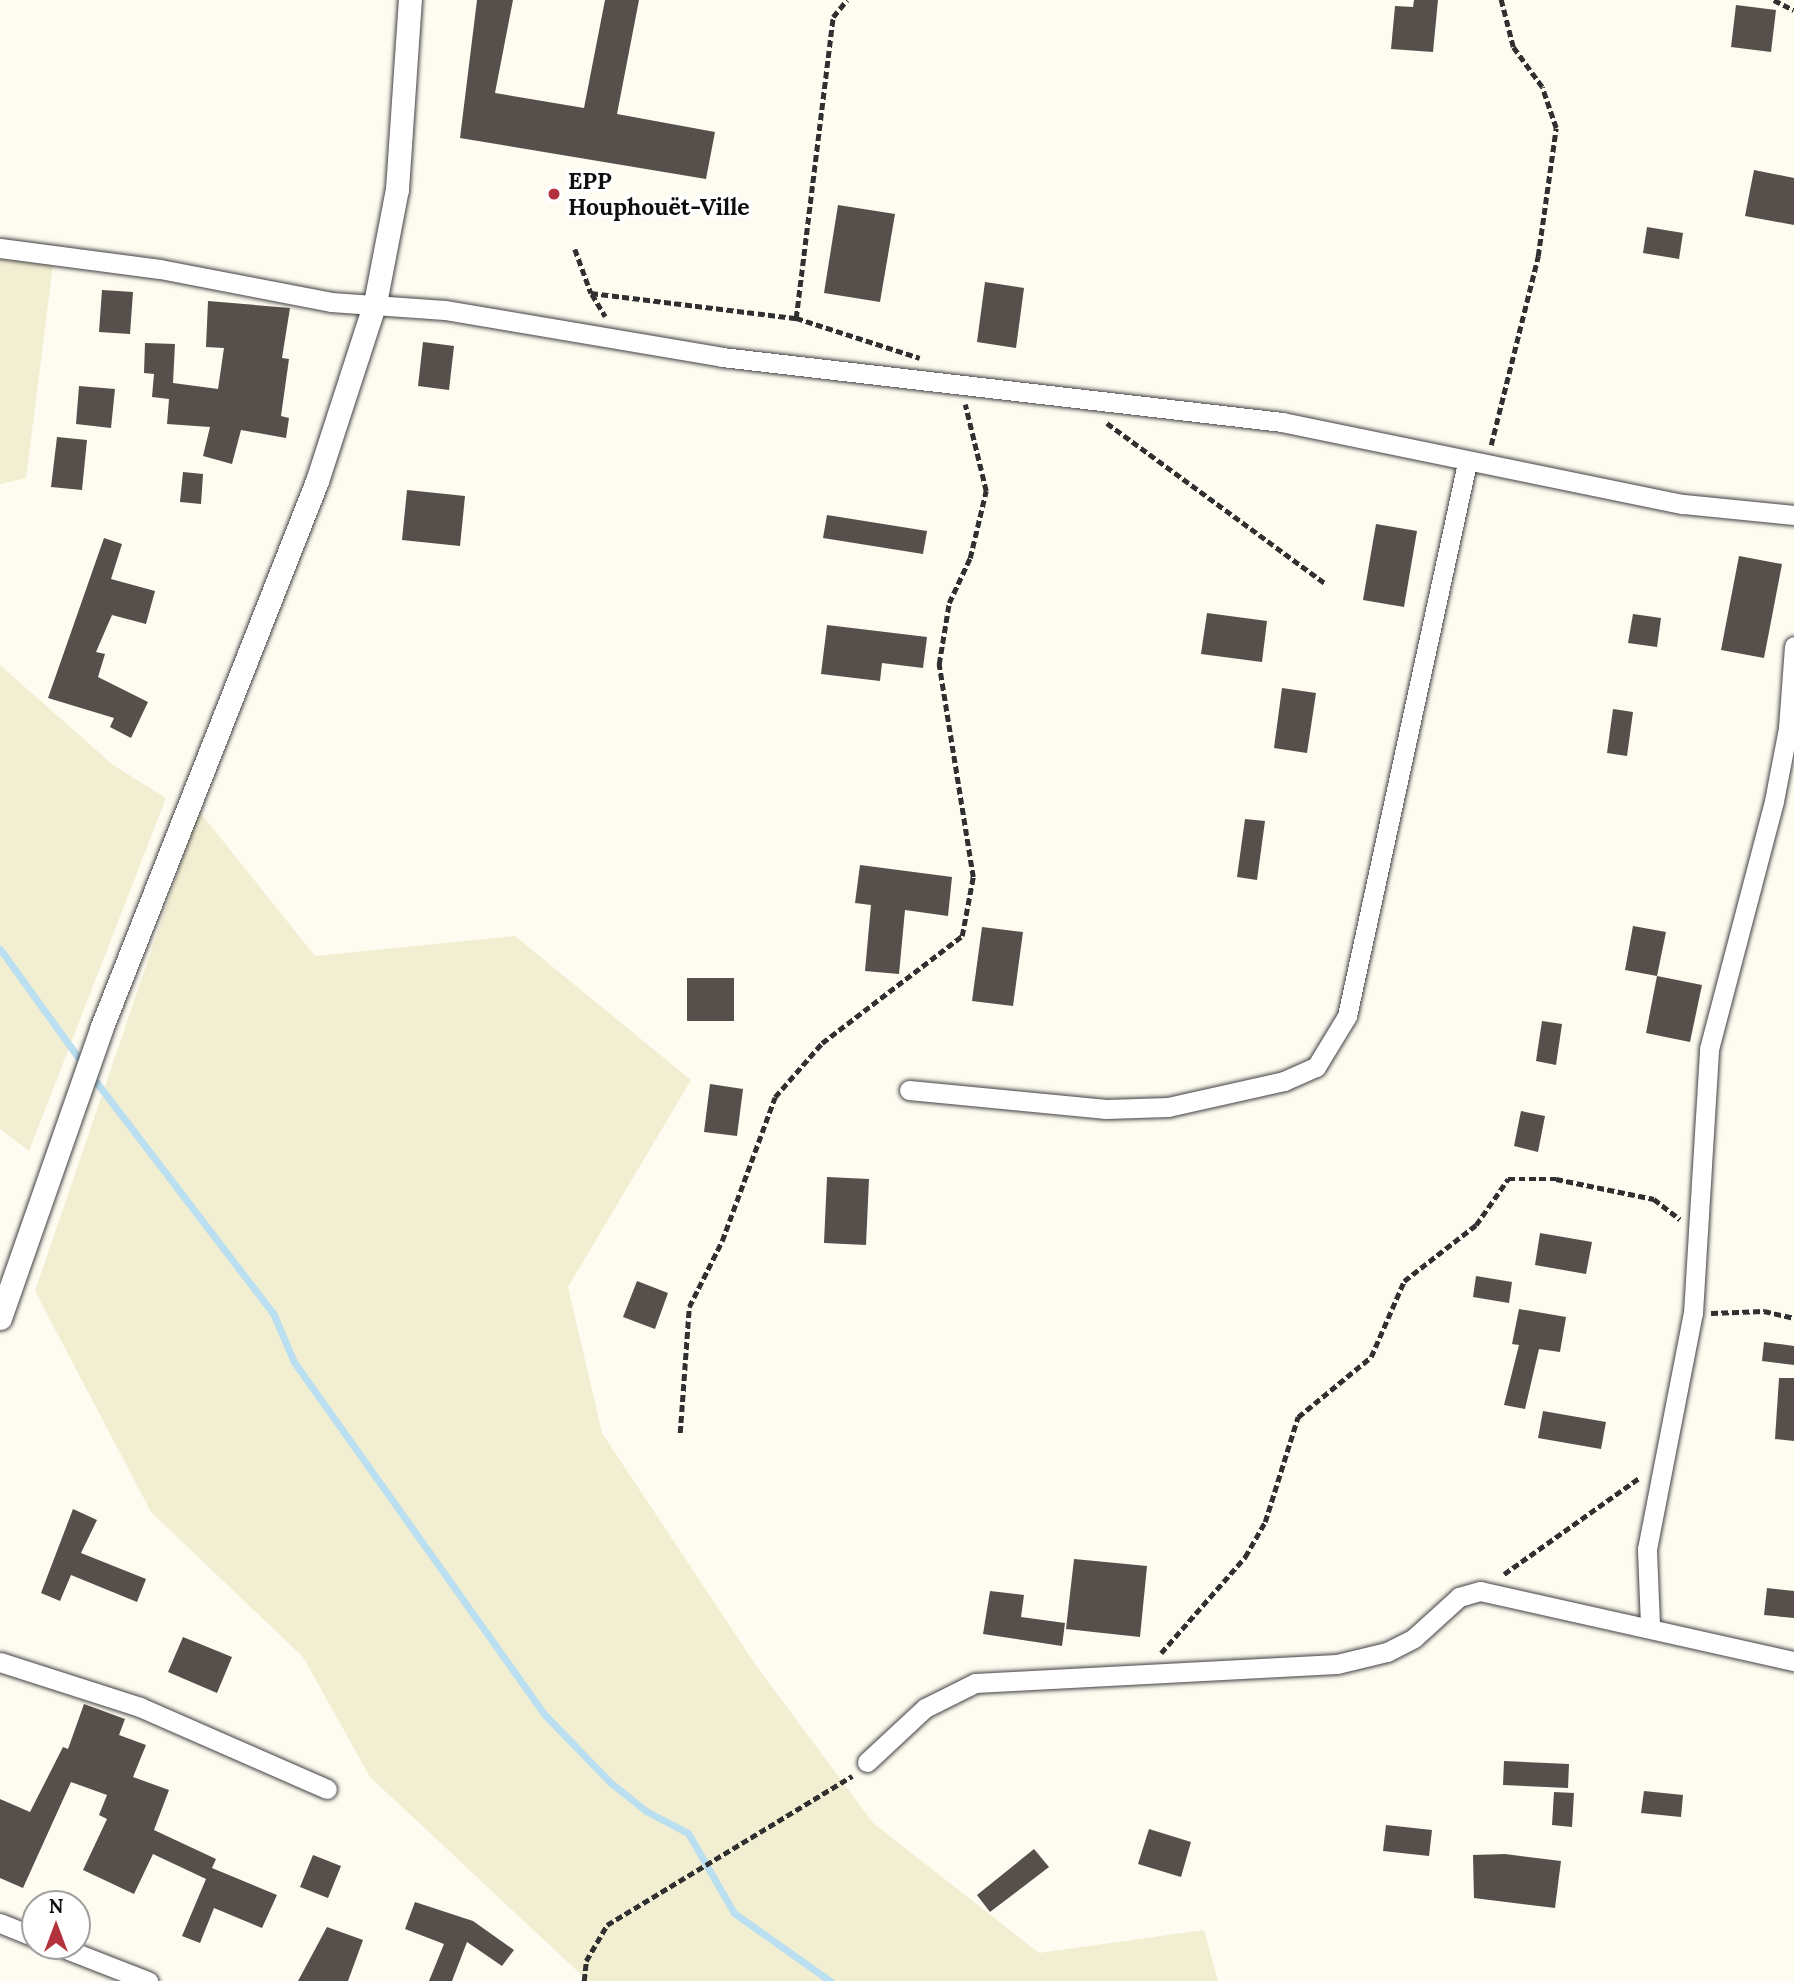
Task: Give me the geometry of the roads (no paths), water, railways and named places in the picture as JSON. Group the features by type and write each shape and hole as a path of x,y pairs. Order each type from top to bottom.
{"street":[{"path":"0,1318 101,1029 317,481 375,303 397,189 410,0"},
{"path":"0,248 160,269 331,302 375,303 710,355 1282,422 1476,464 1683,504 1794,515"},
{"path":"909,1090 1157,1108 1284,1081 1316,1067 1348,1016 1476,464"},
{"path":"1650,1625 1645,1568 1693,1313 1711,1038 1774,801 1788,727 1794,646"},
{"path":"867,1762 943,1695 975,1684 1363,1659 1414,1638 1459,1597 1480,1591 1650,1625 1794,1661"},
{"path":"0,1661 140,1707 327,1790"},
{"path":"0,1923 21,1931"},
{"path":"91,1959 148,1981"}],"waterway":[{"path":"0,949 83,1064"},
{"path":"90,1074 273,1313 294,1362 545,1715 611,1783 646,1811 688,1833 734,1913 830,1981"}],"place":[{"name":"EPP Houphouët-Ville","path":"554,194"}]}
